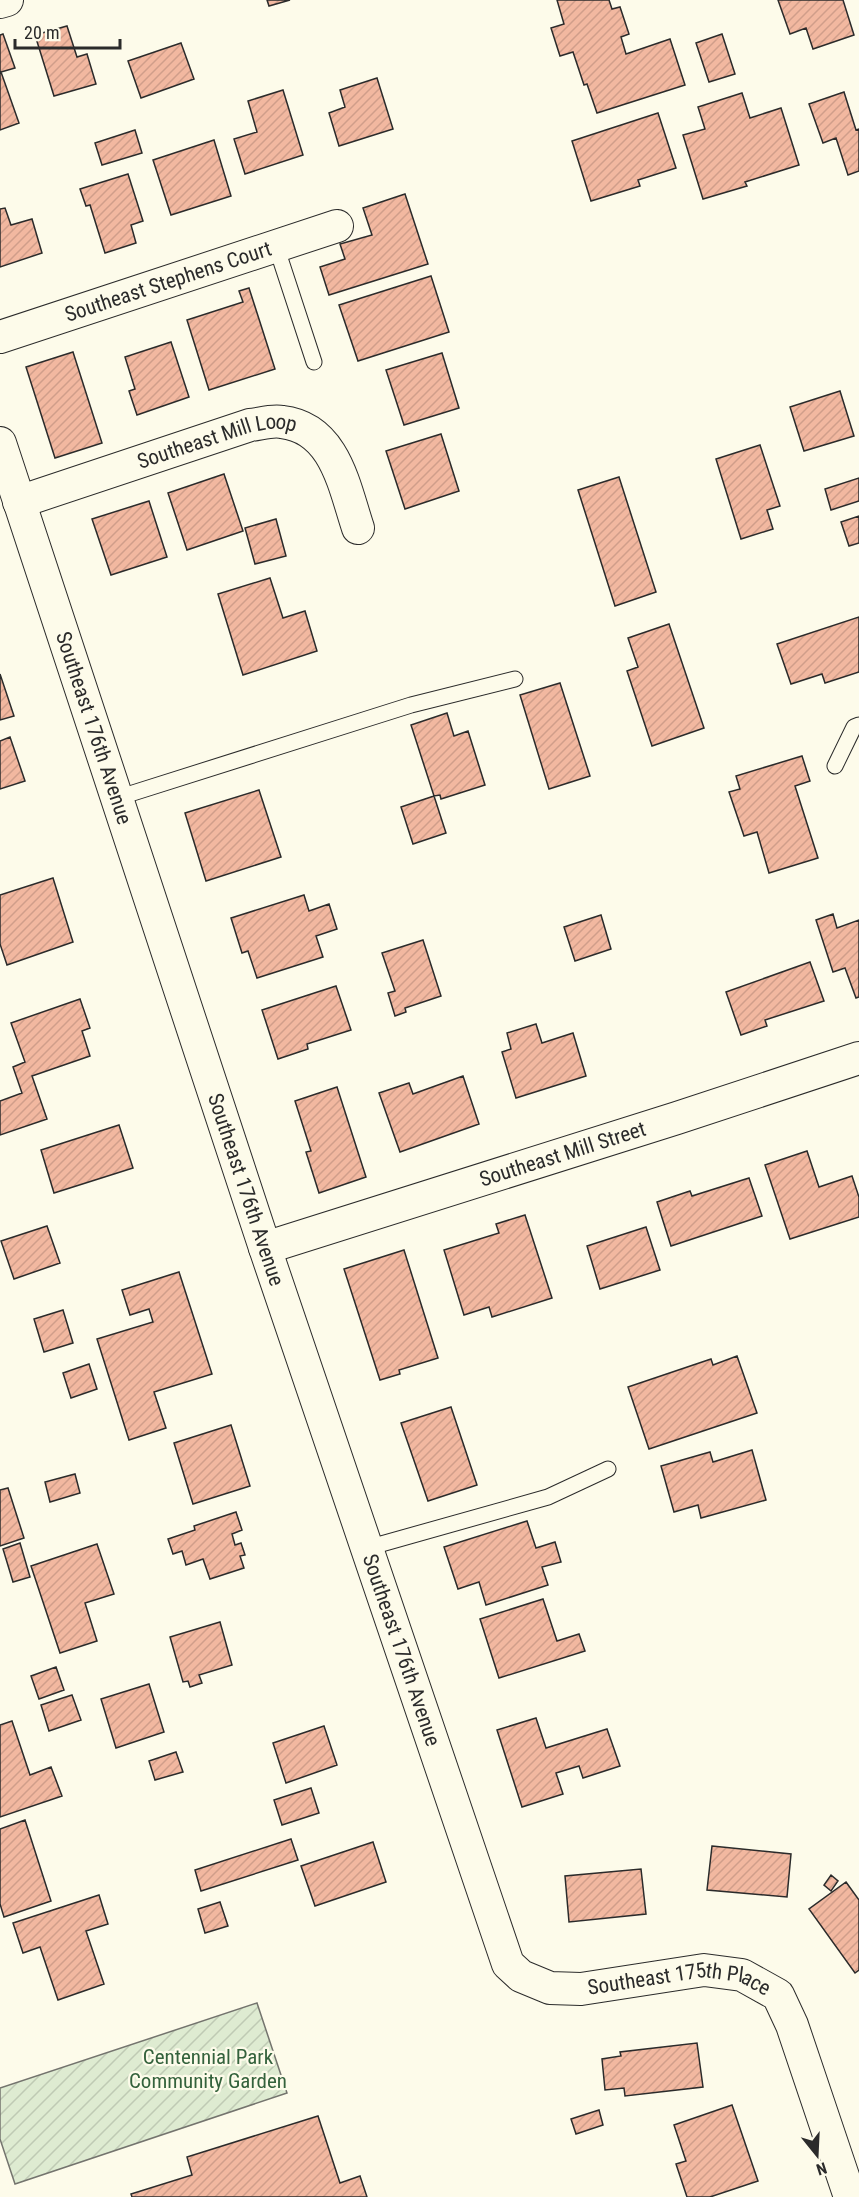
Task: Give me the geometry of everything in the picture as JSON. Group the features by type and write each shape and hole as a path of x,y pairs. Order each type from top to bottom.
{"street":[{"path":"0,2 7,0"},
{"name":"Southeast Stephens Court","path":"0,337 337,226"},
{"name":"Southeast Mill Loop","path":"20,502 250,426 281,421 318,436 336,461 358,528"},
{"name":"Southeast 176th Avenue","path":"0,443 265,1248 497,1934"},
{"name":"Southeast Mill Street","path":"265,1248 859,1058"},
{"name":"Southeast 175th Place","path":"497,1934 508,1964 521,1976 550,1988 581,1989 704,1970 742,1975 778,1995 792,2025 849,2197"}],"lane":[{"path":"276,246 314,362"},
{"path":"117,798 411,705 515,679"},
{"path":"835,766 854,726 859,725"},
{"path":"367,1548 548,1497 608,1469"}],"green space":[{"name":"Centennial Park Community Garden","path":"257,2003 287,2093 15,2184 0,2139 0,2088"}],"building":[{"path":"267,0 290,0 269,6"},
{"path":"557,0 609,0 612,9 620,7 629,34 621,37 626,54 670,39 685,85 597,113 587,84 584,85 573,52 560,56 551,28 564,24"},
{"path":"778,0 843,0 854,35 813,49 806,28 790,34"},
{"path":"67,26 77,57 87,54 96,84 54,96 35,35"},
{"path":"3,34 15,68 1,72 19,123 0,130 0,35"},
{"path":"722,34 735,74 709,82 696,43"},
{"path":"181,43 194,79 141,98 128,61"},
{"path":"377,78 393,129 339,146 329,113 345,107 340,90"},
{"path":"283,90 303,155 245,174 234,139 257,132 248,101"},
{"path":"844,92 856,130 859,129 859,171 848,175 836,138 823,143 809,104"},
{"path":"742,93 750,118 781,108 799,165 745,182 747,186 703,199 683,135 705,129 698,107"},
{"path":"658,113 676,168 638,180 640,186 591,201 572,141"},
{"path":"135,130 142,153 102,165 95,143"},
{"path":"214,140 231,196 171,215 153,160"},
{"path":"128,174 143,221 131,225 136,243 105,253 90,205 86,206 80,189"},
{"path":"405,194 428,264 329,295 320,267 345,259 340,244 372,235 363,208"},
{"path":"5,208 11,225 32,219 42,253 0,267 0,209"},
{"path":"431,276 449,332 358,361 339,305"},
{"path":"249,288 275,369 209,390 187,320 243,302 239,291"},
{"path":"171,342 189,397 137,415 129,391 135,389 125,357"},
{"path":"73,352 102,443 55,458 26,367"},
{"path":"442,353 459,408 404,425 386,370"},
{"path":"840,391 854,436 804,451 790,407"},
{"path":"441,434 459,491 405,509 386,451"},
{"path":"760,445 780,506 767,510 773,529 741,539 716,459"},
{"path":"224,474 243,531 187,550 168,493"},
{"path":"619,477 656,592 615,606 578,490"},
{"path":"859,478 859,501 831,510 825,489"},
{"path":"149,501 167,557 111,575 92,519"},
{"path":"859,516 859,543 849,546 841,522"},
{"path":"276,519 286,556 255,564 245,528"},
{"path":"270,578 283,618 305,611 317,651 243,675 218,594"},
{"path":"859,617 859,672 825,683 822,674 791,684 777,644"},
{"path":"669,624 704,728 652,746 627,671 638,667 628,638"},
{"path":"0,674 14,716 0,720"},
{"path":"560,683 590,776 549,789 520,695"},
{"path":"447,713 454,736 468,731 485,785 441,799 440,795 434,796 411,725"},
{"path":"10,737 25,781 0,789 0,741"},
{"path":"802,756 810,781 795,786 818,858 769,873 757,832 744,836 729,792 740,789 736,776"},
{"path":"259,790 281,857 206,881 185,813"},
{"path":"434,796 446,833 413,844 401,807"},
{"path":"53,878 73,942 7,965 0,944 0,895"},
{"path":"304,895 309,911 329,904 337,929 316,936 323,957 257,978 248,951 242,953 231,918"},
{"path":"833,914 837,928 859,920 859,997 856,998 845,968 833,972 816,920"},
{"path":"601,915 611,949 575,961 564,927"},
{"path":"423,940 441,996 405,1008 406,1012 395,1016 388,993 395,991 382,953"},
{"path":"810,962 824,1001 765,1020 767,1026 741,1035 726,992"},
{"path":"336,986 351,1030 307,1044 308,1049 278,1059 262,1010"},
{"path":"80,999 90,1028 82,1031 90,1056 32,1076 47,1119 0,1135 0,1101 22,1093 13,1067 25,1062 11,1023"},
{"path":"536,1024 542,1043 573,1033 586,1076 516,1098 502,1052 511,1049 507,1033"},
{"path":"463,1076 479,1124 400,1152 379,1093 409,1083 413,1094"},
{"path":"337,1087 366,1177 319,1193 306,1152 311,1151 295,1101"},
{"path":"119,1125 133,1168 54,1193 41,1150"},
{"path":"807,1151 819,1187 852,1176 859,1197 859,1217 790,1239 765,1165"},
{"path":"749,1178 762,1216 671,1246 657,1202 690,1191 692,1196"},
{"path":"525,1215 552,1298 492,1317 489,1307 464,1315 444,1250 499,1233 496,1224"},
{"path":"47,1226 60,1263 14,1279 1,1241"},
{"path":"646,1227 660,1270 600,1289 587,1246"},
{"path":"404,1250 438,1358 399,1370 400,1374 380,1380 344,1269"},
{"path":"179,1272 212,1374 154,1392 166,1428 129,1440 97,1339 153,1322 149,1309 130,1315 122,1290"},
{"path":"63,1310 73,1343 44,1352 34,1319"},
{"path":"737,1356 757,1413 649,1449 628,1387 711,1359 713,1365"},
{"path":"89,1364 97,1389 71,1398 63,1373"},
{"path":"451,1407 477,1485 428,1501 401,1423"},
{"path":"231,1425 250,1486 193,1504 174,1443"},
{"path":"752,1450 766,1500 701,1518 698,1505 674,1512 661,1466 710,1452 713,1462"},
{"path":"75,1474 80,1493 50,1502 45,1482"},
{"path":"8,1488 24,1538 0,1546 0,1490"},
{"path":"236,1512 242,1530 232,1534 235,1545 241,1543 245,1555 240,1556 244,1568 210,1579 203,1559 186,1565 182,1551 173,1554 168,1539 195,1530 194,1526"},
{"path":"527,1521 536,1548 555,1542 561,1562 542,1567 548,1585 486,1605 479,1582 458,1589 444,1547"},
{"path":"20,1543 30,1577 13,1582 3,1549"},
{"path":"97,1544 114,1594 85,1603 97,1641 60,1653 31,1566"},
{"path":"543,1599 557,1641 579,1634 585,1651 499,1678 480,1619"},
{"path":"220,1622 232,1665 199,1675 202,1683 190,1687 188,1681 183,1682 170,1637"},
{"path":"56,1667 64,1690 39,1699 31,1676"},
{"path":"149,1684 164,1732 116,1748 101,1699"},
{"path":"72,1695 81,1720 49,1731 41,1705"},
{"path":"536,1718 546,1748 607,1729 620,1766 583,1778 579,1766 556,1773 563,1794 522,1807 497,1730"},
{"path":"12,1721 30,1775 51,1767 62,1796 0,1817 0,1725"},
{"path":"324,1726 337,1765 286,1783 273,1743"},
{"path":"176,1752 183,1772 155,1780 149,1761"},
{"path":"311,1788 319,1813 282,1825 274,1800"},
{"path":"25,1820 51,1901 4,1917 0,1904 0,1829"},
{"path":"291,1839 298,1860 201,1891 195,1870"},
{"path":"373,1842 386,1882 315,1906 301,1866"},
{"path":"712,1846 791,1854 787,1897 707,1890"},
{"path":"641,1869 646,1914 569,1922 565,1876"},
{"path":"831,1875 838,1881 831,1891 824,1885"},
{"path":"846,1882 859,1900 859,1970 855,1973 809,1909"},
{"path":"99,1895 108,1924 86,1931 104,1984 58,2000 40,1947 23,1953 13,1923"},
{"path":"220,1902 228,1926 205,1933 198,1909"},
{"path":"697,2043 703,2087 625,2096 624,2088 605,2090 602,2059 621,2056 620,2052"},
{"path":"732,2105 758,2181 710,2197 687,2197 676,2164 686,2161 674,2125"},
{"path":"599,2110 603,2125 576,2134 571,2119"},
{"path":"318,2116 340,2183 360,2176 367,2197 132,2197 131,2194 192,2175 187,2157"}]}
